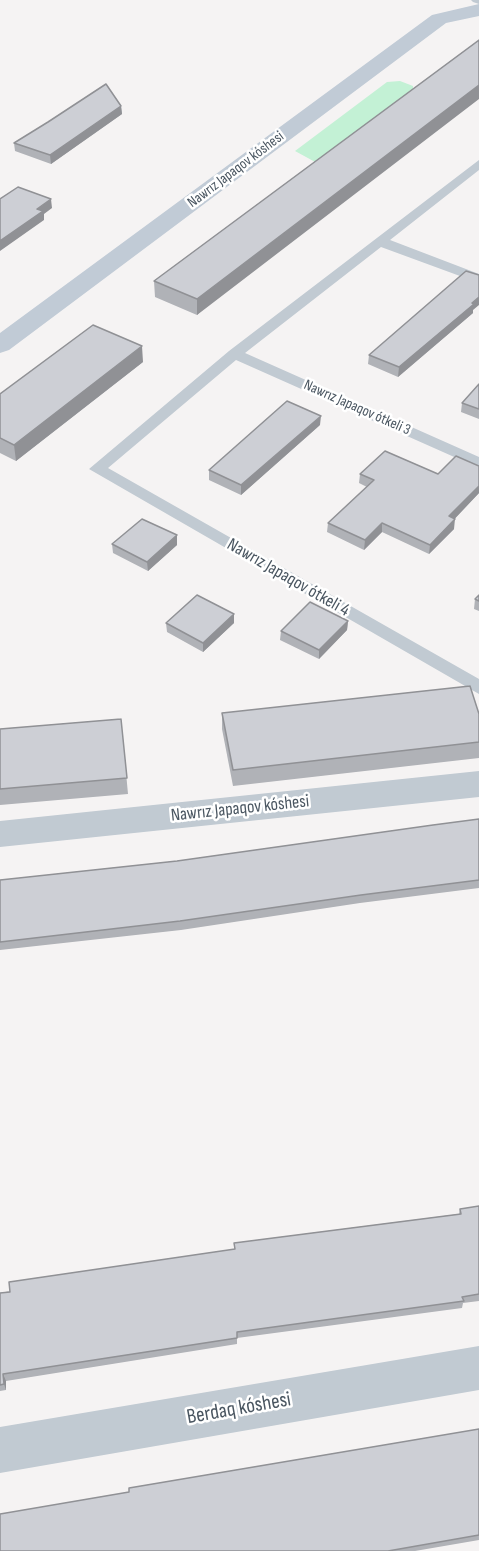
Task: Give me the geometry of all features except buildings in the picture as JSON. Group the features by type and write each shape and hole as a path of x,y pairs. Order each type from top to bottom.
{"street":[{"name":"Nawrız Japaqov kóshesi","path":"0,345 439,19 479,10"},
{"name":"Nawrız Japaqov kóshesi","path":"0,834 479,784"},
{"name":"Berdaq kóshesi","path":"0,1450 479,1368"}],"lane":[{"path":"234,354 382,242 479,164"},
{"path":"382,242 479,279"},
{"name":"Nawrız Japaqov ótkeli 3","path":"234,354 479,463"},
{"name":"Nawrız Japaqov ótkeli 4","path":"234,354 97,469 479,687"}],"green space":[{"path":"400,81 413,86 413,94 317,163 295,151 387,82"}]}
